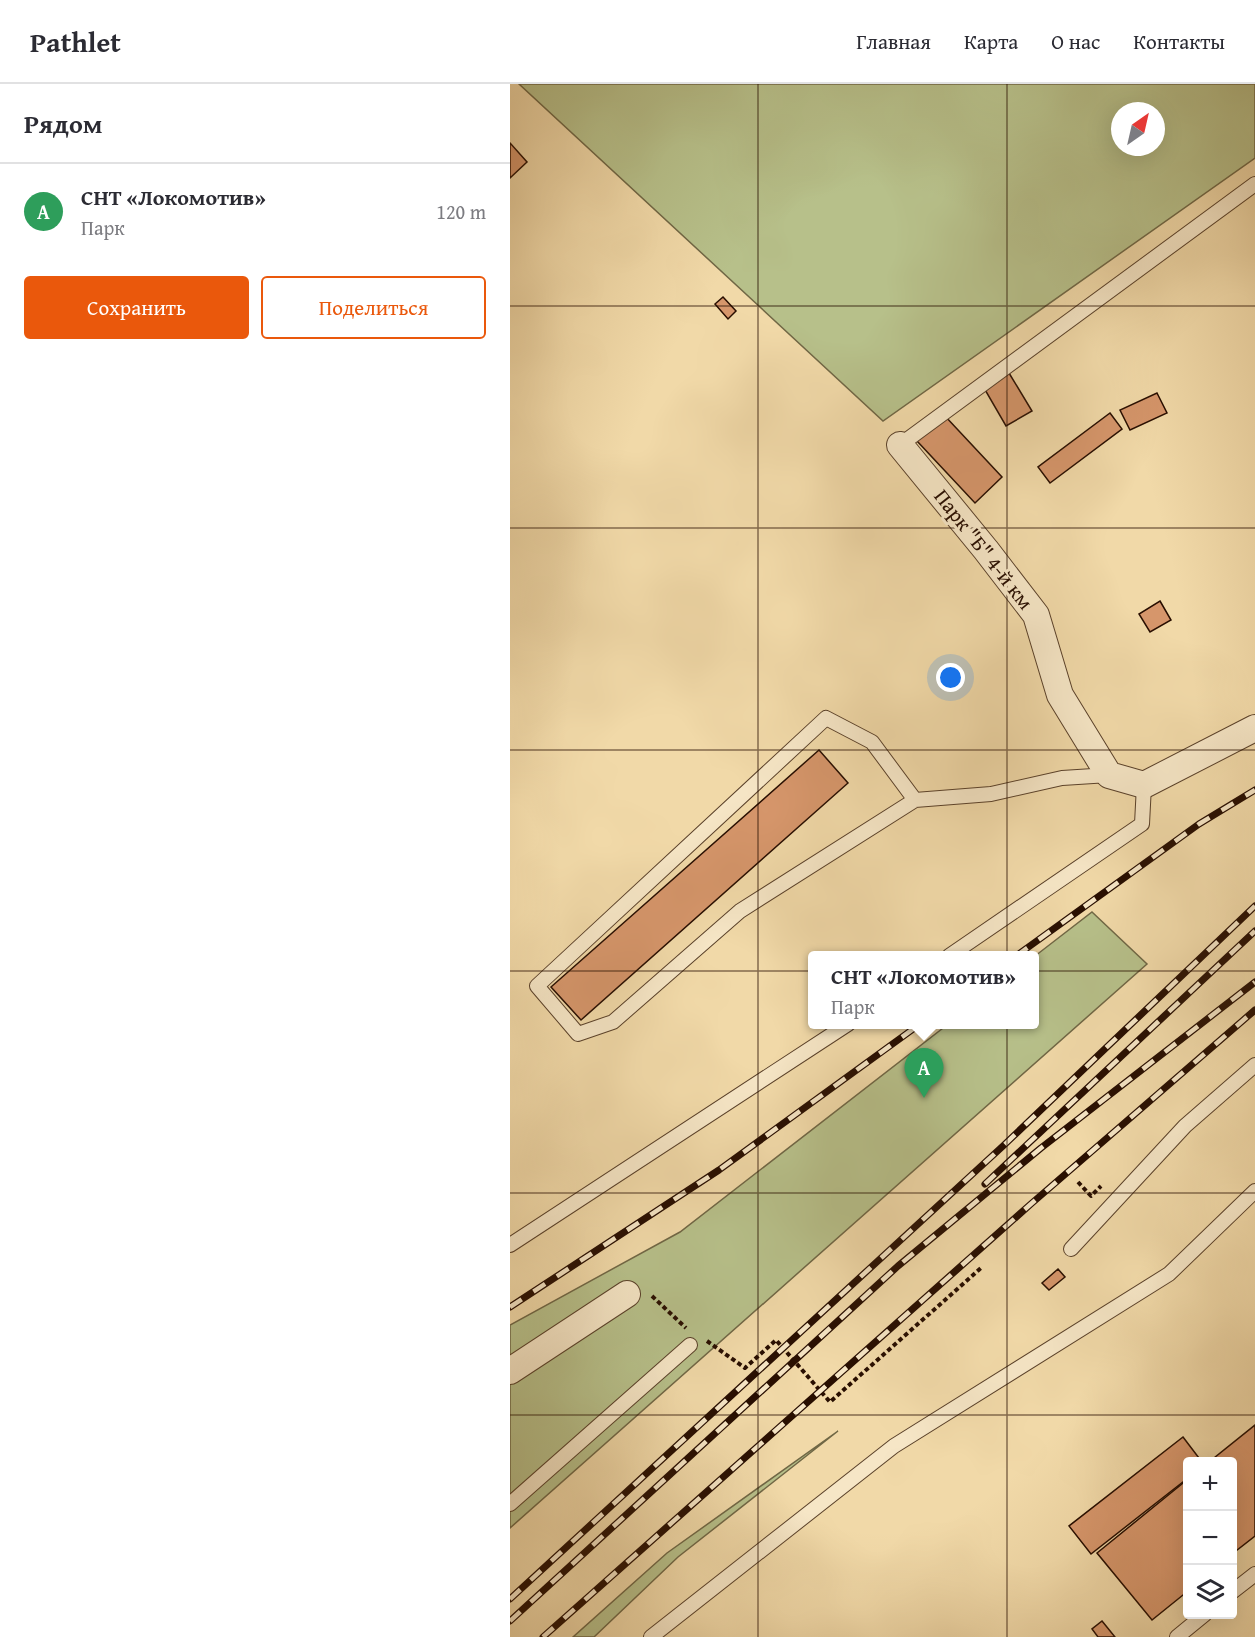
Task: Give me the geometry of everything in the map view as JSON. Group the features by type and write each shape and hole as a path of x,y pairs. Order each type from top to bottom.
{"street":[{"name":"Парк \"Б\" 4-й км","path":"900,445 987,550 1036,615 1060,695 1109,775"},
{"path":"1109,775 1144,785 1255,728"},
{"path":"510,1371 627,1294"}],"lane":[{"path":"900,445 1255,184"},
{"path":"915,800 872,742 826,718 537,986 578,1034 613,1022 740,911 915,800 991,794 1062,778 1109,775"},
{"path":"956,951 1143,824 1144,785"},
{"path":"510,1245 840,1029"},
{"path":"1071,1249 1185,1125 1255,1065"},
{"path":"651,1637 894,1446 1169,1274 1255,1191"},
{"path":"510,1504 690,1346"},
{"path":"1237,1589 1255,1574"},
{"path":"1177,1637 1198,1619"}],"path":[{"path":"1078,1182 1091,1196"},
{"path":"705,1340 745,1368 776,1340 830,1402 981,1268"},
{"path":"627,1294 638,1283 687,1329"}],"green space":[{"path":"519,84 1255,84 1255,158 883,421"},
{"path":"1092,912 1147,964 510,1528 510,1325 680,1232 942,1029 1039,1029 1039,953"},
{"path":"838,1431 678,1557 594,1637 573,1637 667,1553"}],"building":[{"path":"510,143 527,162 510,178"},
{"path":"723,297 736,311 728,319 715,304"},
{"path":"1009,373 1032,411 1006,426 984,388"},
{"path":"1157,393 1167,413 1130,430 1120,410"},
{"path":"1110,413 1122,429 1050,483 1038,467"},
{"path":"944,415 1002,477 975,503 917,441"},
{"path":"1160,601 1171,620 1150,632 1139,614"},
{"path":"819,750 848,783 581,1020 551,987"},
{"path":"1058,1269 1065,1277 1049,1290 1042,1283"},
{"path":"1255,1425 1255,1536 1237,1550 1237,1457 1215,1457"},
{"path":"1183,1437 1198,1457 1183,1457 1183,1482 1091,1554 1069,1526"},
{"path":"1183,1483 1183,1595 1152,1620 1097,1553"},
{"path":"1102,1621 1115,1637 1098,1637 1092,1629"}],"railway":[{"path":"1023,951 1199,824 1255,790"},
{"path":"510,1599 1003,1146 1255,906"},
{"path":"985,1184 1255,931"},
{"path":"510,1621 898,1266 1041,1148 1255,982"},
{"path":"543,1637 1032,1203 1255,1010"},
{"path":"510,1307 719,1170 913,1029"}],"place":[{"name":"СНТ «Локомотив»","path":"924,1098"}]}
